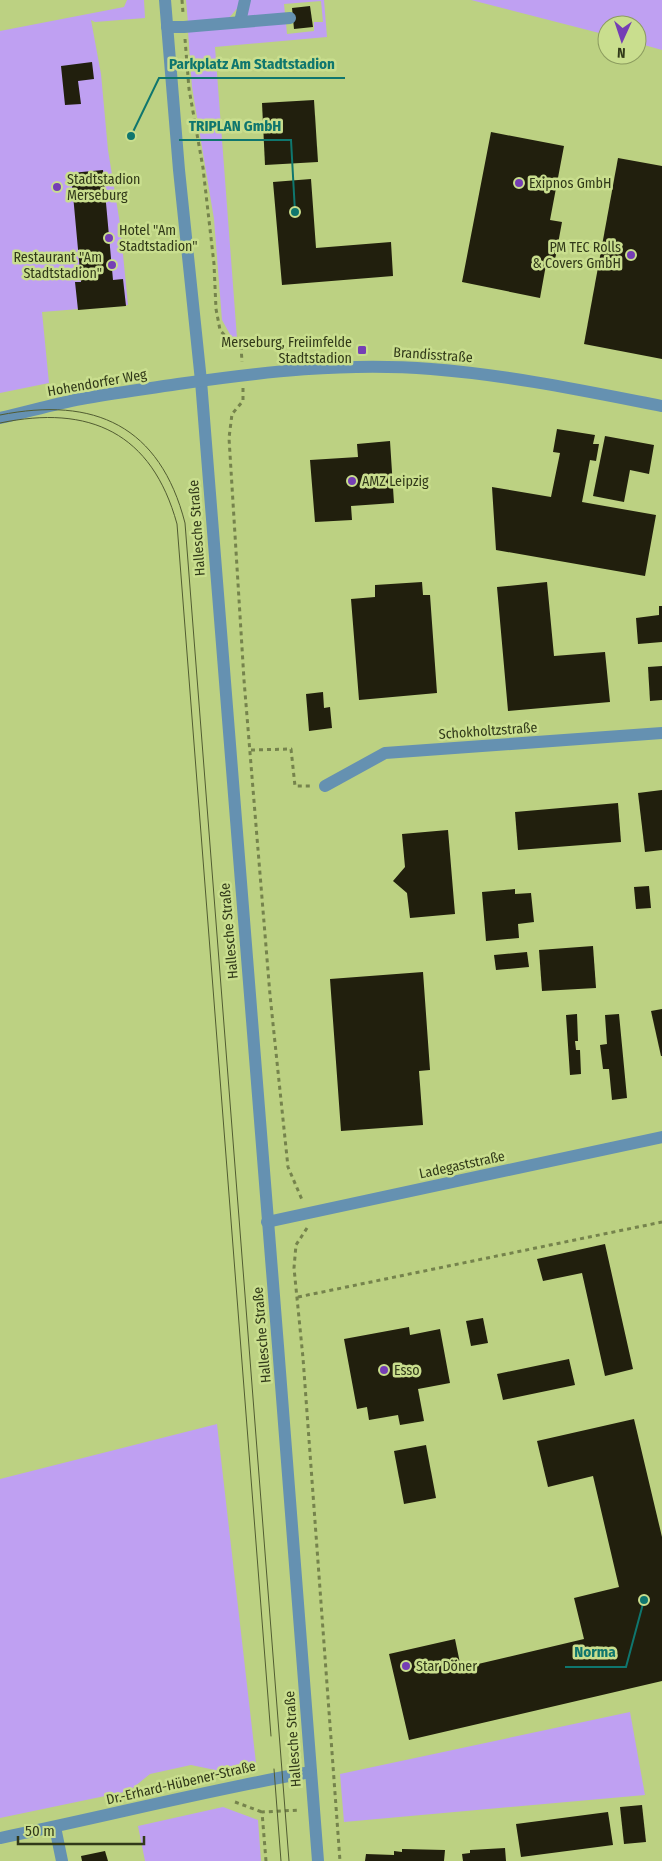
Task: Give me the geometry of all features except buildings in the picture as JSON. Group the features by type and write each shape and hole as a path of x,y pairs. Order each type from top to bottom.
{"street":[{"name":"Hallesche Straße","path":"165,0 180,180 201,381 318,1861"},
{"path":"240,22 245,0"},
{"path":"168,27 290,18"},
{"name":"Brandisstraße","path":"201,381 309,369 354,367 430,368 527,380 662,406"},
{"name":"Hohendorfer Weg","path":"0,418 80,399 201,381"},
{"name":"Schokholtzstraße","path":"325,786 385,753 662,733"},
{"name":"Ladegaststraße","path":"267,1222 305,1212 439,1186 662,1137"},
{"name":"Dr.-Erhard-Hübener-Straße","path":"0,1838 275,1778 311,1772"},
{"path":"55,1827 62,1861"}],"path":[{"path":"182,0 189,89 204,168 214,264 216,309 220,330 228,339 241,346 243,401 232,414 229,438 244,680 270,995 288,1167 302,1196 308,1229 296,1245 294,1268 298,1298 340,1861"},
{"path":"250,750 291,749 295,786 325,786"},
{"path":"298,1298 662,1222"},
{"path":"266,1861 262,1812 292,1811 337,1805"}],"shaded area":[{"name":"Stadtstadion Merseburg","path":"127,0 144,0 145,18 95,22 91,20 101,74 108,150 120,224 128,305 42,312 49,383 0,393 0,31 124,7"},
{"path":"186,0 241,0 240,5 228,19 188,23"},
{"path":"250,0 324,0 327,37 215,47 237,338 231,336 222,320 214,219 192,87 188,31 286,23 287,34 314,31 314,22 323,22 321,1 284,4 285,14 246,17"},
{"path":"471,0 662,0 662,50 647,46 647,15 597,15 597,32"},
{"path":"217,1424 256,1763 220,1771 191,1765 150,1774 129,1791 0,1818 0,1479"},
{"path":"630,1712 645,1795 344,1822 340,1774"},
{"path":"223,1807 258,1820 261,1861 145,1861 138,1826"}],"tram line":[{"path":"0,415 34,410 65,410 94,415 119,426 141,441 159,463 174,490 185,523 289,1861"},
{"path":"0,423 32,418 62,418 89,423 113,432 134,447 151,467 166,493 177,524 271,1736"},
{"path":"274,1769 281,1861"}],"place":[{"name":"Parkplatz Am Stadtstadion","path":"131,136"},
{"name":"Exipnos GmbH","path":"519,183"},
{"name":"Stadtstadion Merseburg","path":"57,187"},
{"name":"TRIPLAN GmbH","path":"295,212"},
{"name":"Hotel \"Am Stadtstadion\"","path":"109,238"},
{"name":"PM TEC Rolls & Covers GmbH","path":"631,255"},
{"name":"Restaurant \"Am Stadtstadion\"","path":"112,265"},
{"name":"Merseburg, Freiimfelde Stadtstadion","path":"362,350"},
{"name":"AMZ Leipzig","path":"352,481"},
{"name":"Esso","path":"384,1370"},
{"name":"Norma","path":"644,1600"},
{"name":"Star Döner","path":"406,1666"}]}
